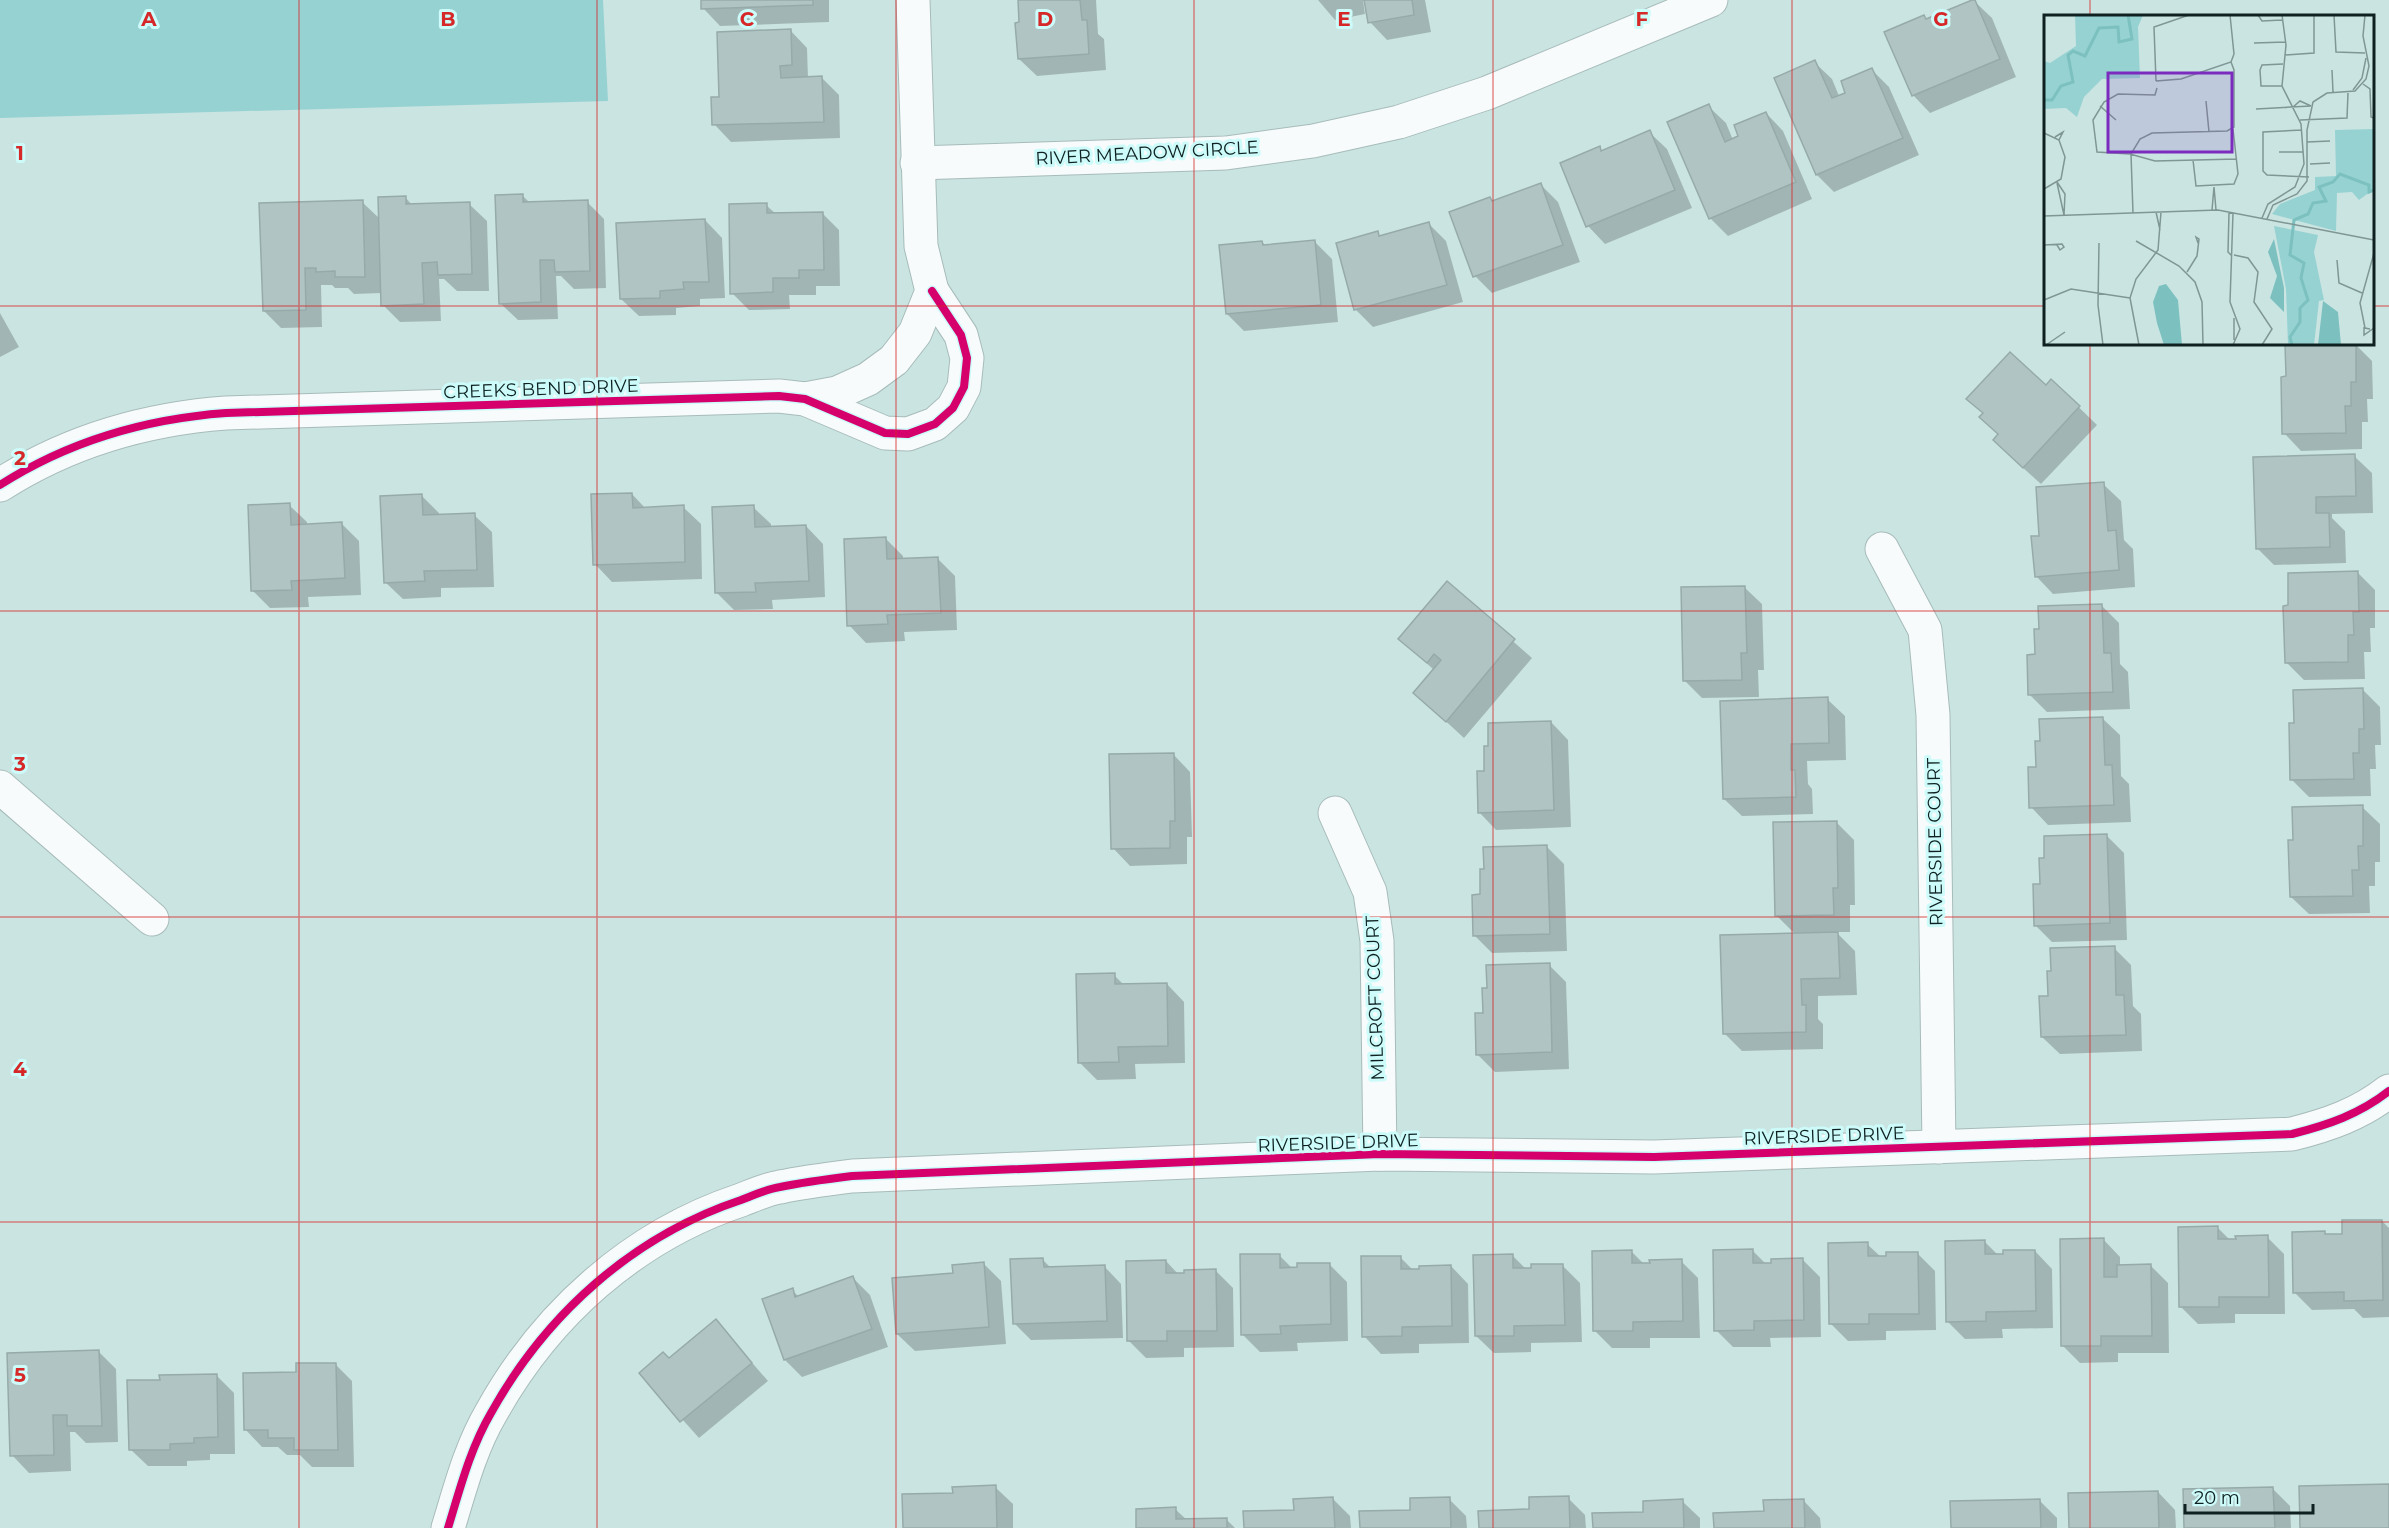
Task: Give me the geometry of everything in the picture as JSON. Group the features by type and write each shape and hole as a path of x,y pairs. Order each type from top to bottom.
{"street":[{"path":"805,399 837,393 868,379 894,360 915,333 932,291 921,246 913,0"},
{"name":"RIVER MEADOW CIRCLE","path":"917,163 1226,153 1313,141 1399,122 1487,93 1711,0"},
{"name":"CREEKS BEND DRIVE","path":"0,485 53,455 94,438 137,425 182,417 247,413 754,397 805,399 885,433 908,434 935,424 953,408 964,387 967,358 960,336 932,291"},
{"name":"RIVERSIDE COURT","path":"1882,549 1925,630 1933,715 1939,1147"},
{"path":"0,787 152,919"},
{"name":"MILCROFT COURT","path":"1335,813 1370,892 1377,941 1380,1154"},
{"name":"RIVERSIDE DRIVE","path":"448,1528 465,1471 490,1414 522,1363 554,1323 605,1274 654,1239 708,1211 778,1187 852,1176 1380,1154 1654,1157 2292,1134 2322,1127 2350,1116 2389,1091"}],"shaded area":[{"path":"0,0 603,0 608,101 0,118"}],"building":[{"path":"701,0 813,0 813,5 701,9"},
{"path":"1018,0 1080,0 1082,20 1087,20 1089,54 1018,59 1015,23 1019,22"},
{"path":"1364,0 1412,0 1414,15 1368,23"},
{"path":"1975,0 2000,59 1912,96 1884,32 1924,15 1926,19"},
{"path":"791,29 792,65 780,66 781,78 822,76 824,122 712,125 711,97 719,97 717,32"},
{"path":"1815,60 1832,98 1845,93 1841,81 1872,68 1903,138 1816,175 1774,78"},
{"path":"1709,104 1725,142 1738,136 1734,125 1766,112 1796,182 1709,219 1667,122"},
{"path":"1650,130 1675,190 1586,227 1560,163 1600,146 1601,151"},
{"path":"1541,183 1563,245 1473,277 1449,212 1490,197 1492,201"},
{"path":"523,194 523,202 588,200 590,271 555,272 554,260 540,260 541,302 499,304 495,195"},
{"path":"406,196 406,204 470,202 472,274 438,275 437,262 422,263 424,304 381,306 378,197"},
{"path":"363,200 365,277 335,277 335,271 316,272 316,268 305,268 306,310 263,311 259,203"},
{"path":"767,203 767,213 823,212 824,270 799,270 799,278 773,278 773,292 730,294 729,204"},
{"path":"705,219 709,282 683,282 684,289 660,291 660,298 620,299 616,223"},
{"path":"1429,222 1447,285 1354,310 1336,243 1378,231 1379,236"},
{"path":"1315,240 1321,305 1226,314 1219,245 1262,241 1263,245"},
{"path":"2285,345 2356,345 2356,382 2351,382 2351,406 2345,406 2346,433 2282,434 2281,377 2286,376"},
{"path":"2010,352 2046,385 2051,379 2080,406 2023,468 1993,440 1998,434 1979,417 1983,413 1966,399"},
{"path":"2355,454 2356,496 2316,497 2316,513 2329,513 2330,547 2256,549 2253,457"},
{"path":"2104,482 2108,531 2116,530 2119,570 2035,577 2031,536 2039,536 2036,487"},
{"path":"632,493 633,508 684,505 685,562 593,565 591,494"},
{"path":"422,494 423,515 475,513 477,570 424,571 425,581 384,583 380,496"},
{"path":"290,503 291,525 342,522 345,578 291,581 292,590 251,591 248,505"},
{"path":"754,505 755,527 806,525 809,581 755,583 756,592 715,593 712,507"},
{"path":"886,537 887,559 938,557 941,613 887,615 888,624 847,626 844,539"},
{"path":"2358,571 2359,612 2353,612 2354,635 2348,635 2348,662 2285,663 2283,606 2288,605 2288,573"},
{"path":"1447,581 1515,639 1446,722 1413,693 1441,660 1434,654 1427,663 1398,639"},
{"path":"1745,586 1747,653 1741,653 1742,680 1683,681 1681,587"},
{"path":"2102,604 2104,653 2111,653 2113,692 2028,695 2027,655 2035,654 2034,629 2039,629 2038,606"},
{"path":"2363,688 2364,729 2359,729 2359,753 2353,753 2354,779 2290,780 2289,723 2294,723 2293,690"},
{"path":"1828,697 1829,743 1791,744 1791,770 1795,770 1796,797 1723,799 1720,701"},
{"path":"2103,717 2105,765 2112,765 2114,805 2029,808 2028,767 2036,767 2035,741 2040,741 2039,719"},
{"path":"1551,721 1554,810 1478,813 1477,771 1484,771 1484,746 1488,746 1488,723"},
{"path":"1174,753 1175,821 1170,821 1170,848 1111,849 1109,754"},
{"path":"2363,805 2363,846 2358,846 2359,870 2352,870 2353,896 2290,897 2288,840 2293,840 2292,807"},
{"path":"1837,821 1838,888 1833,888 1834,915 1775,916 1773,822"},
{"path":"2107,834 2110,923 2034,926 2033,884 2040,884 2039,858 2044,858 2044,836"},
{"path":"1547,845 1550,934 1473,936 1472,895 1480,894 1480,869 1484,869 1483,847"},
{"path":"1838,932 1840,978 1801,979 1802,1005 1806,1005 1806,1032 1723,1034 1720,935"},
{"path":"2115,946 2116,995 2124,995 2126,1035 2041,1037 2039,996 2048,996 2047,971 2051,971 2050,948"},
{"path":"1550,963 1552,1052 1476,1055 1475,1013 1483,1013 1482,988 1487,988 1486,965"},
{"path":"1115,973 1115,984 1167,983 1168,1046 1118,1047 1119,1062 1078,1063 1076,974"},
{"path":"2342,1220 2382,1220 2383,1300 2344,1301 2344,1292 2293,1293 2292,1232 2325,1231 2325,1234 2342,1234"},
{"path":"2218,1226 2218,1239 2268,1235 2269,1297 2219,1297 2219,1307 2179,1307 2178,1227"},
{"path":"2104,1238 2104,1277 2117,1277 2117,1265 2151,1264 2152,1336 2101,1336 2101,1346 2061,1346 2060,1239"},
{"path":"1985,1240 1985,1254 2003,1254 2003,1250 2035,1250 2036,1311 1986,1312 1986,1321 1946,1322 1945,1241"},
{"path":"1868,1242 1868,1256 1886,1256 1886,1252 1918,1252 1919,1314 1869,1314 1869,1324 1829,1324 1828,1243"},
{"path":"1753,1249 1753,1263 1771,1263 1771,1259 1803,1258 1804,1320 1754,1321 1754,1330 1714,1331 1713,1250"},
{"path":"1632,1250 1632,1263 1682,1259 1683,1321 1633,1322 1633,1331 1593,1331 1592,1251"},
{"path":"1240,1254 1280,1254 1280,1268 1297,1267 1297,1263 1330,1263 1331,1324 1280,1326 1281,1334 1241,1335"},
{"path":"1513,1254 1513,1268 1531,1268 1531,1264 1563,1264 1565,1325 1514,1326 1514,1336 1475,1336 1473,1255"},
{"path":"1361,1256 1401,1256 1401,1269 1451,1265 1452,1326 1402,1327 1402,1336 1362,1337"},
{"path":"1043,1258 1044,1267 1105,1265 1107,1321 1013,1324 1010,1259"},
{"path":"1166,1260 1166,1273 1216,1269 1217,1331 1167,1331 1167,1341 1127,1341 1126,1261"},
{"path":"984,1262 989,1327 896,1334 892,1278 953,1273 952,1265"},
{"path":"853,1276 872,1329 784,1360 762,1299 793,1288 795,1297"},
{"path":"716,1319 752,1363 680,1422 639,1373 663,1352 669,1358"},
{"path":"99,1350 102,1426 67,1426 67,1415 53,1415 54,1455 10,1456 7,1353"},
{"path":"296,1363 336,1363 338,1450 294,1450 294,1438 268,1438 268,1430 244,1430 243,1373 296,1372"},
{"path":"217,1374 218,1437 194,1438 194,1443 170,1444 170,1450 129,1450 127,1380 160,1380 159,1375"},
{"path":"2389,1484 2389,1528 2300,1528 2299,1486"},
{"path":"996,1485 997,1528 903,1528 902,1494 953,1493 952,1487"},
{"path":"2273,1487 2275,1528 2184,1528 2183,1489"},
{"path":"2158,1491 2159,1528 2069,1528 2068,1493"},
{"path":"1569,1496 1570,1528 1479,1528 1478,1511 1529,1509 1529,1497"},
{"path":"1333,1497 1335,1528 1244,1528 1243,1511 1294,1510 1293,1499"},
{"path":"1450,1497 1451,1528 1360,1528 1359,1511 1410,1510 1410,1498"},
{"path":"1683,1499 1684,1528 1593,1528 1592,1513 1643,1512 1643,1501"},
{"path":"1804,1499 1805,1528 1714,1528 1713,1513 1764,1511 1763,1500"},
{"path":"2040,1499 2041,1528 1951,1528 1950,1501"},
{"path":"1176,1507 1176,1519 1227,1518 1227,1528 1136,1528 1136,1509"}],"cycle path":[{"path":"0,485 53,456 108,435 166,421 226,413 779,396 805,399 885,433 908,434 935,424 953,408 964,387 967,358 961,335 932,291"},
{"path":"448,1528 471,1455 491,1413 513,1377 538,1343 566,1312 596,1283 629,1257 664,1235 702,1215 775,1188 852,1176 1380,1154 1654,1157 2292,1134 2343,1118 2389,1091"}]}
